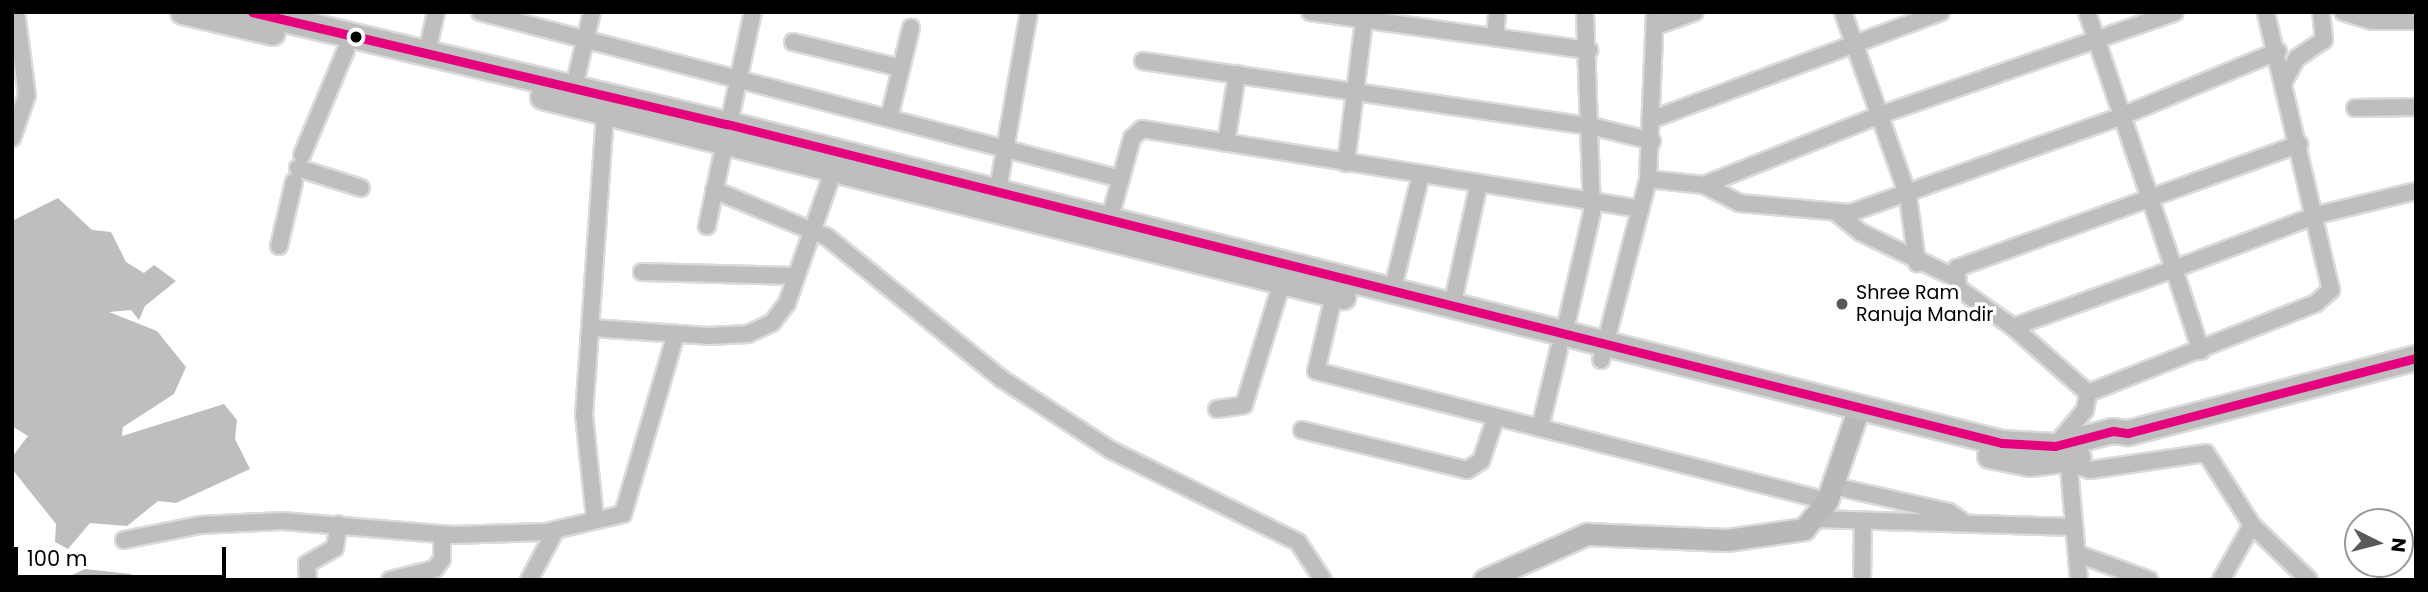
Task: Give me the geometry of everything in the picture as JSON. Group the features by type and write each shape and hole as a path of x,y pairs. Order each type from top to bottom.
{"main road":[{"path":"183,12 258,17 427,52 572,95 1229,260 1452,306 1561,342"},
{"path":"258,17 346,50 572,95 605,113 725,133 834,169 1109,221 1229,260 1282,282 1603,352 1856,415 2011,461 2063,458 2117,444 2128,433 2416,358"}],"street":[{"path":"12,138 27,95 15,38 16,12"},
{"path":"427,52 436,12"},
{"path":"480,12 1121,178"},
{"path":"572,95 592,12"},
{"path":"707,226 753,12"},
{"path":"997,201 1029,12"},
{"path":"1310,12 1365,16 1589,50"},
{"path":"1495,37 1497,12"},
{"path":"1540,428 1592,201 1589,50 1585,12"},
{"path":"1603,352 1648,179 1656,19 1695,12"},
{"path":"1843,12 1908,196 1917,263"},
{"path":"1653,119 1941,12"},
{"path":"2087,12 2201,351"},
{"path":"1704,185 1880,115 2175,12"},
{"path":"2088,393 2201,351 2325,297 2331,280 2278,51 2266,12"},
{"path":"2284,80 2297,58 2324,40 2321,12"},
{"path":"2343,12 2373,21 2416,21"},
{"path":"1346,163 1365,16"},
{"path":"889,118 911,28"},
{"path":"793,42 901,68"},
{"path":"279,246 298,168 346,50"},
{"path":"1648,179 1704,185 1739,203 1838,214 1908,196 2122,116 2278,51"},
{"path":"1143,61 1591,126 1652,141"},
{"path":"1226,143 1237,74"},
{"path":"2355,108 2416,107"},
{"path":"595,520 584,415 605,113"},
{"path":"1109,221 1137,131 1641,209"},
{"path":"1954,277 1963,264 2299,144"},
{"path":"298,168 361,188"},
{"path":"592,328 676,334 759,330 780,315 834,169"},
{"path":"1392,292 1421,174"},
{"path":"1452,306 1479,183"},
{"path":"714,190 812,231 1002,379 1111,450 1298,542 1323,580"},
{"path":"2013,327 2317,215 2416,191"},
{"path":"1838,214 1917,263 1954,277 1958,288 2013,327 2088,393"},
{"path":"642,272 796,276"},
{"path":"1217,409 1244,405 1282,282"},
{"path":"1334,295 1316,372 1826,502 1948,512 1962,521"},
{"path":"124,540 200,525 339,524 442,534 555,531 628,509 676,334"},
{"path":"2079,580 2078,554 2063,458 2085,411 2088,393"},
{"path":"1484,580 1587,534 1727,540 1789,536 1826,502 1856,415"},
{"path":"1302,430 1467,470 1481,461 1496,417"},
{"path":"2063,458 2206,453 2252,524 2309,580"},
{"path":"1826,502 1863,522 1947,527 1962,521 2073,527"},
{"path":"1863,522 1863,580"},
{"path":"308,580 307,564 335,548 339,524"},
{"path":"2221,580 2252,524"},
{"path":"530,580 555,531"},
{"path":"390,580 435,569 442,559 442,534"},
{"path":"2078,554 2149,580"}],"shaded area":[{"path":"58,198 92,230 111,232 126,262 144,273 154,265 176,281 145,306 139,320 131,310 109,312 157,331 186,367 174,394 123,427 122,436 224,404 237,420 235,439 250,469 176,503 158,501 127,526 90,523 68,549 55,542 56,524 12,469 12,457 28,436 12,426 12,221"},
{"path":"85,569 131,574 137,580 61,580"}],"transit line":[{"path":"252,12 727,124 2002,443 2055,446 2113,431 2128,433 2416,358"}],"place":[{"name":"Shree Ram Ranuja Mandir","path":"1842,304"}]}
